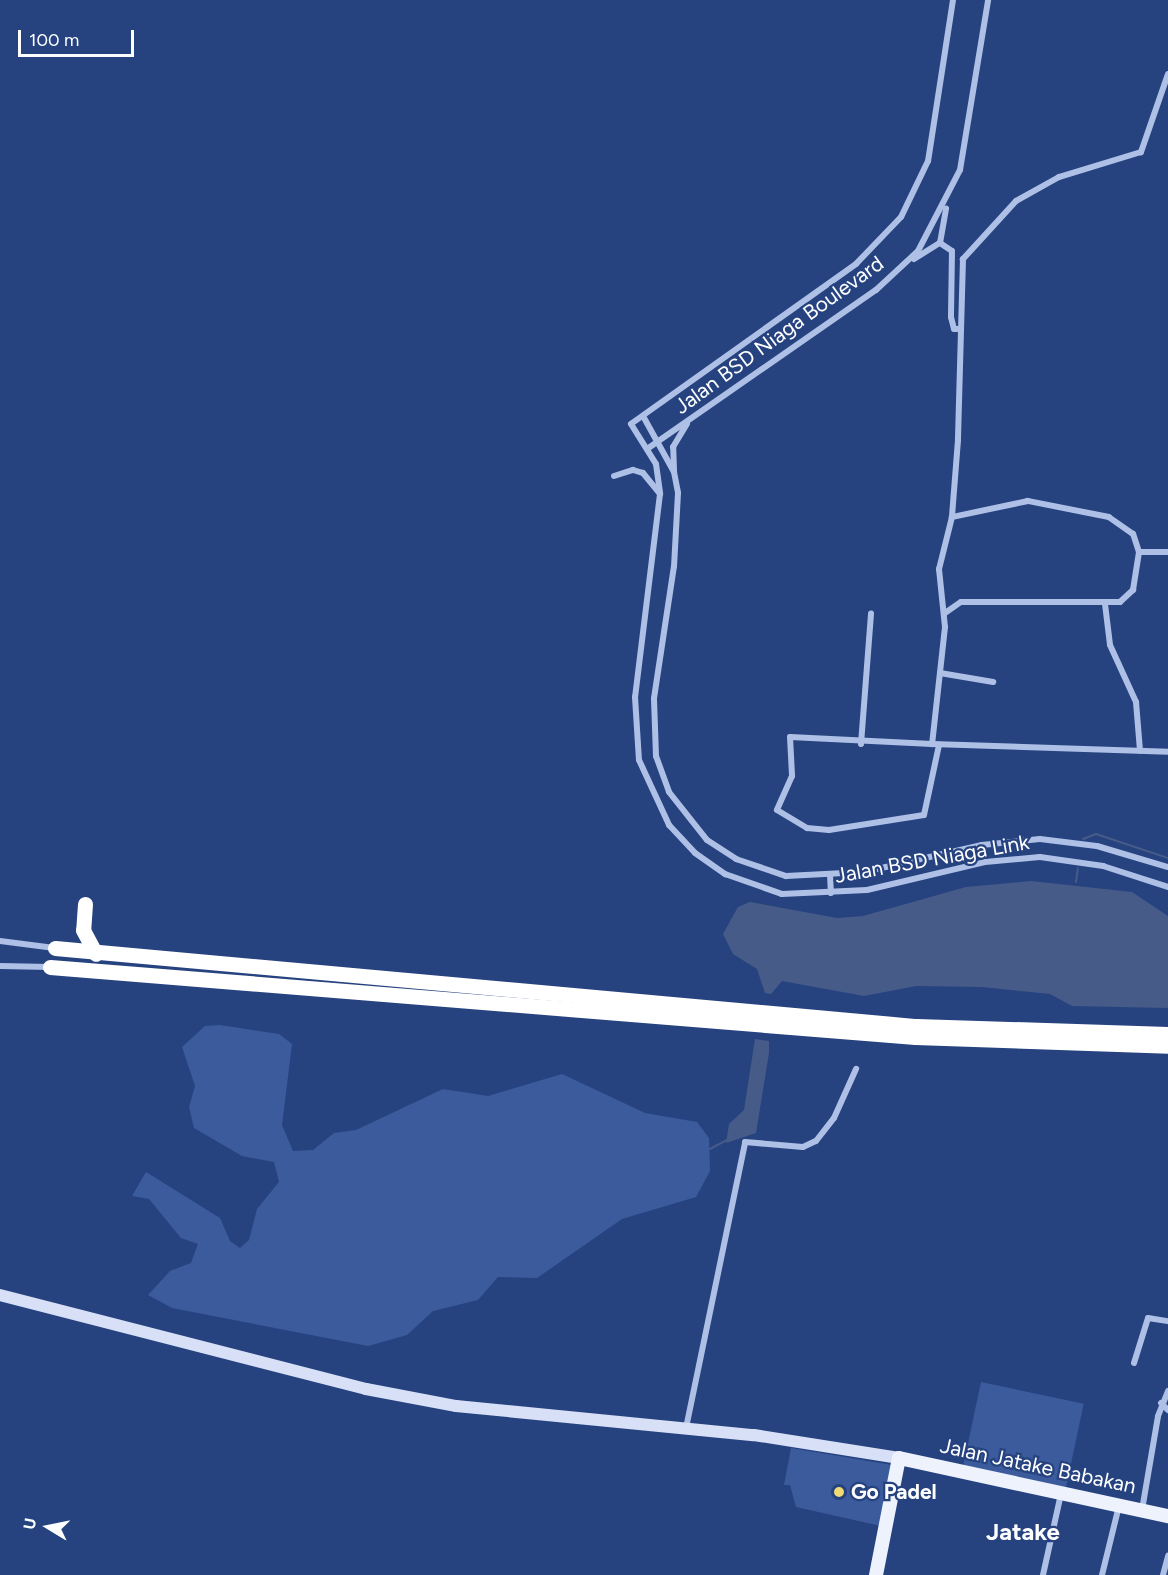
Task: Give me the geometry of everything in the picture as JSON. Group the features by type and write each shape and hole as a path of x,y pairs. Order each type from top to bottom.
{"highway":[{"path":"85,904 83,930 96,954"},
{"path":"55,948 96,954 916,1026 1168,1034"},
{"path":"50,968 915,1037 1168,1046"}],"main road":[{"path":"0,1295 366,1389 555,1419 686,1429 819,1443 899,1458 876,1575"},
{"name":"Jalan Jatake Babakan","path":"899,1458 1168,1516"}],"street":[{"name":"Jalan BSD Niaga Boulevard","path":"631,424 856,264 901,217 928,161 953,0"},
{"name":"Jalan BSD Niaga Boulevard","path":"647,449 876,290 903,265 946,205 967,134 988,0"},
{"path":"1168,74 1142,152 1088,166 1030,193 1003,210 966,253 960,328 952,517 939,568 944,616 935,745 924,815 829,830 807,828 780,816 777,803 792,776 787,739 861,744 935,745 1168,752"},
{"path":"940,243 946,205"},
{"path":"940,243 955,258 951,316 954,329 960,328"},
{"path":"903,265 940,243"},
{"name":"Jalan BSD Niaga Link","path":"643,416 674,472 677,526 653,730 669,792 707,840 736,859 786,876 830,875 1040,839 1097,846 1168,867"},
{"path":"674,472 674,447 691,418"},
{"name":"Jalan BSD Niaga Link","path":"631,424 660,476 660,494 634,730 652,797 695,853 725,874 782,894 831,893 1040,857 1103,866 1168,887"},
{"path":"614,476 633,470 643,473 660,494"},
{"path":"944,616 948,606 961,602 1105,604 1120,602 1133,590 1139,552 1133,534 1109,517 1028,501 952,517"},
{"path":"1139,552 1168,552"},
{"path":"1105,604 1110,645 1136,702 1140,752"},
{"path":"861,744 871,613"},
{"path":"940,673 993,682"},
{"path":"830,875 831,893"},
{"path":"0,940 55,948"},
{"path":"0,966 50,968"},
{"path":"686,1429 745,1142 803,1147 816,1141 834,1118 856,1068"},
{"path":"1134,1363 1148,1318 1168,1321"},
{"path":"1142,1510 1161,1403 1168,1391"},
{"path":"1161,1403 1168,1410"},
{"path":"1043,1575 1061,1493"},
{"path":"1102,1575 1119,1505"},
{"path":"1163,1575 1168,1556"}],"shaded area":[{"path":"1031,881 1132,892 1168,916 1168,1008 1072,1006 1050,994 982,987 916,986 864,996 782,981 771,994 765,993 757,969 733,954 723,934 738,907 750,902 837,918 863,916 966,887"},
{"path":"220,1025 279,1034 292,1044 282,1125 293,1151 313,1150 334,1133 356,1130 443,1089 488,1096 562,1074 645,1113 697,1122 709,1138 710,1171 696,1197 622,1219 537,1278 498,1277 478,1300 433,1311 407,1335 368,1346 172,1308 148,1295 170,1271 191,1263 198,1244 181,1238 149,1199 132,1196 146,1172 220,1218 230,1241 240,1248 249,1240 257,1209 279,1182 274,1162 242,1156 194,1128 189,1107 195,1086 182,1047 205,1026"},
{"path":"755,1039 769,1041 756,1133 726,1143 729,1124 744,1110"},
{"path":"981,1382 1084,1404 1066,1488 963,1466"},
{"name":"Go Padel","path":"791,1448 892,1465 881,1526 796,1507 790,1485 784,1485"}],"waterway":[{"path":"1083,839 1096,834 1168,858"},
{"path":"1076,882 1078,868"},
{"path":"710,1149 727,1140"}],"place":[{"name":"Go Padel","path":"839,1492"}],"district":[{"name":"Jatake","path":"1023,1532"}]}
